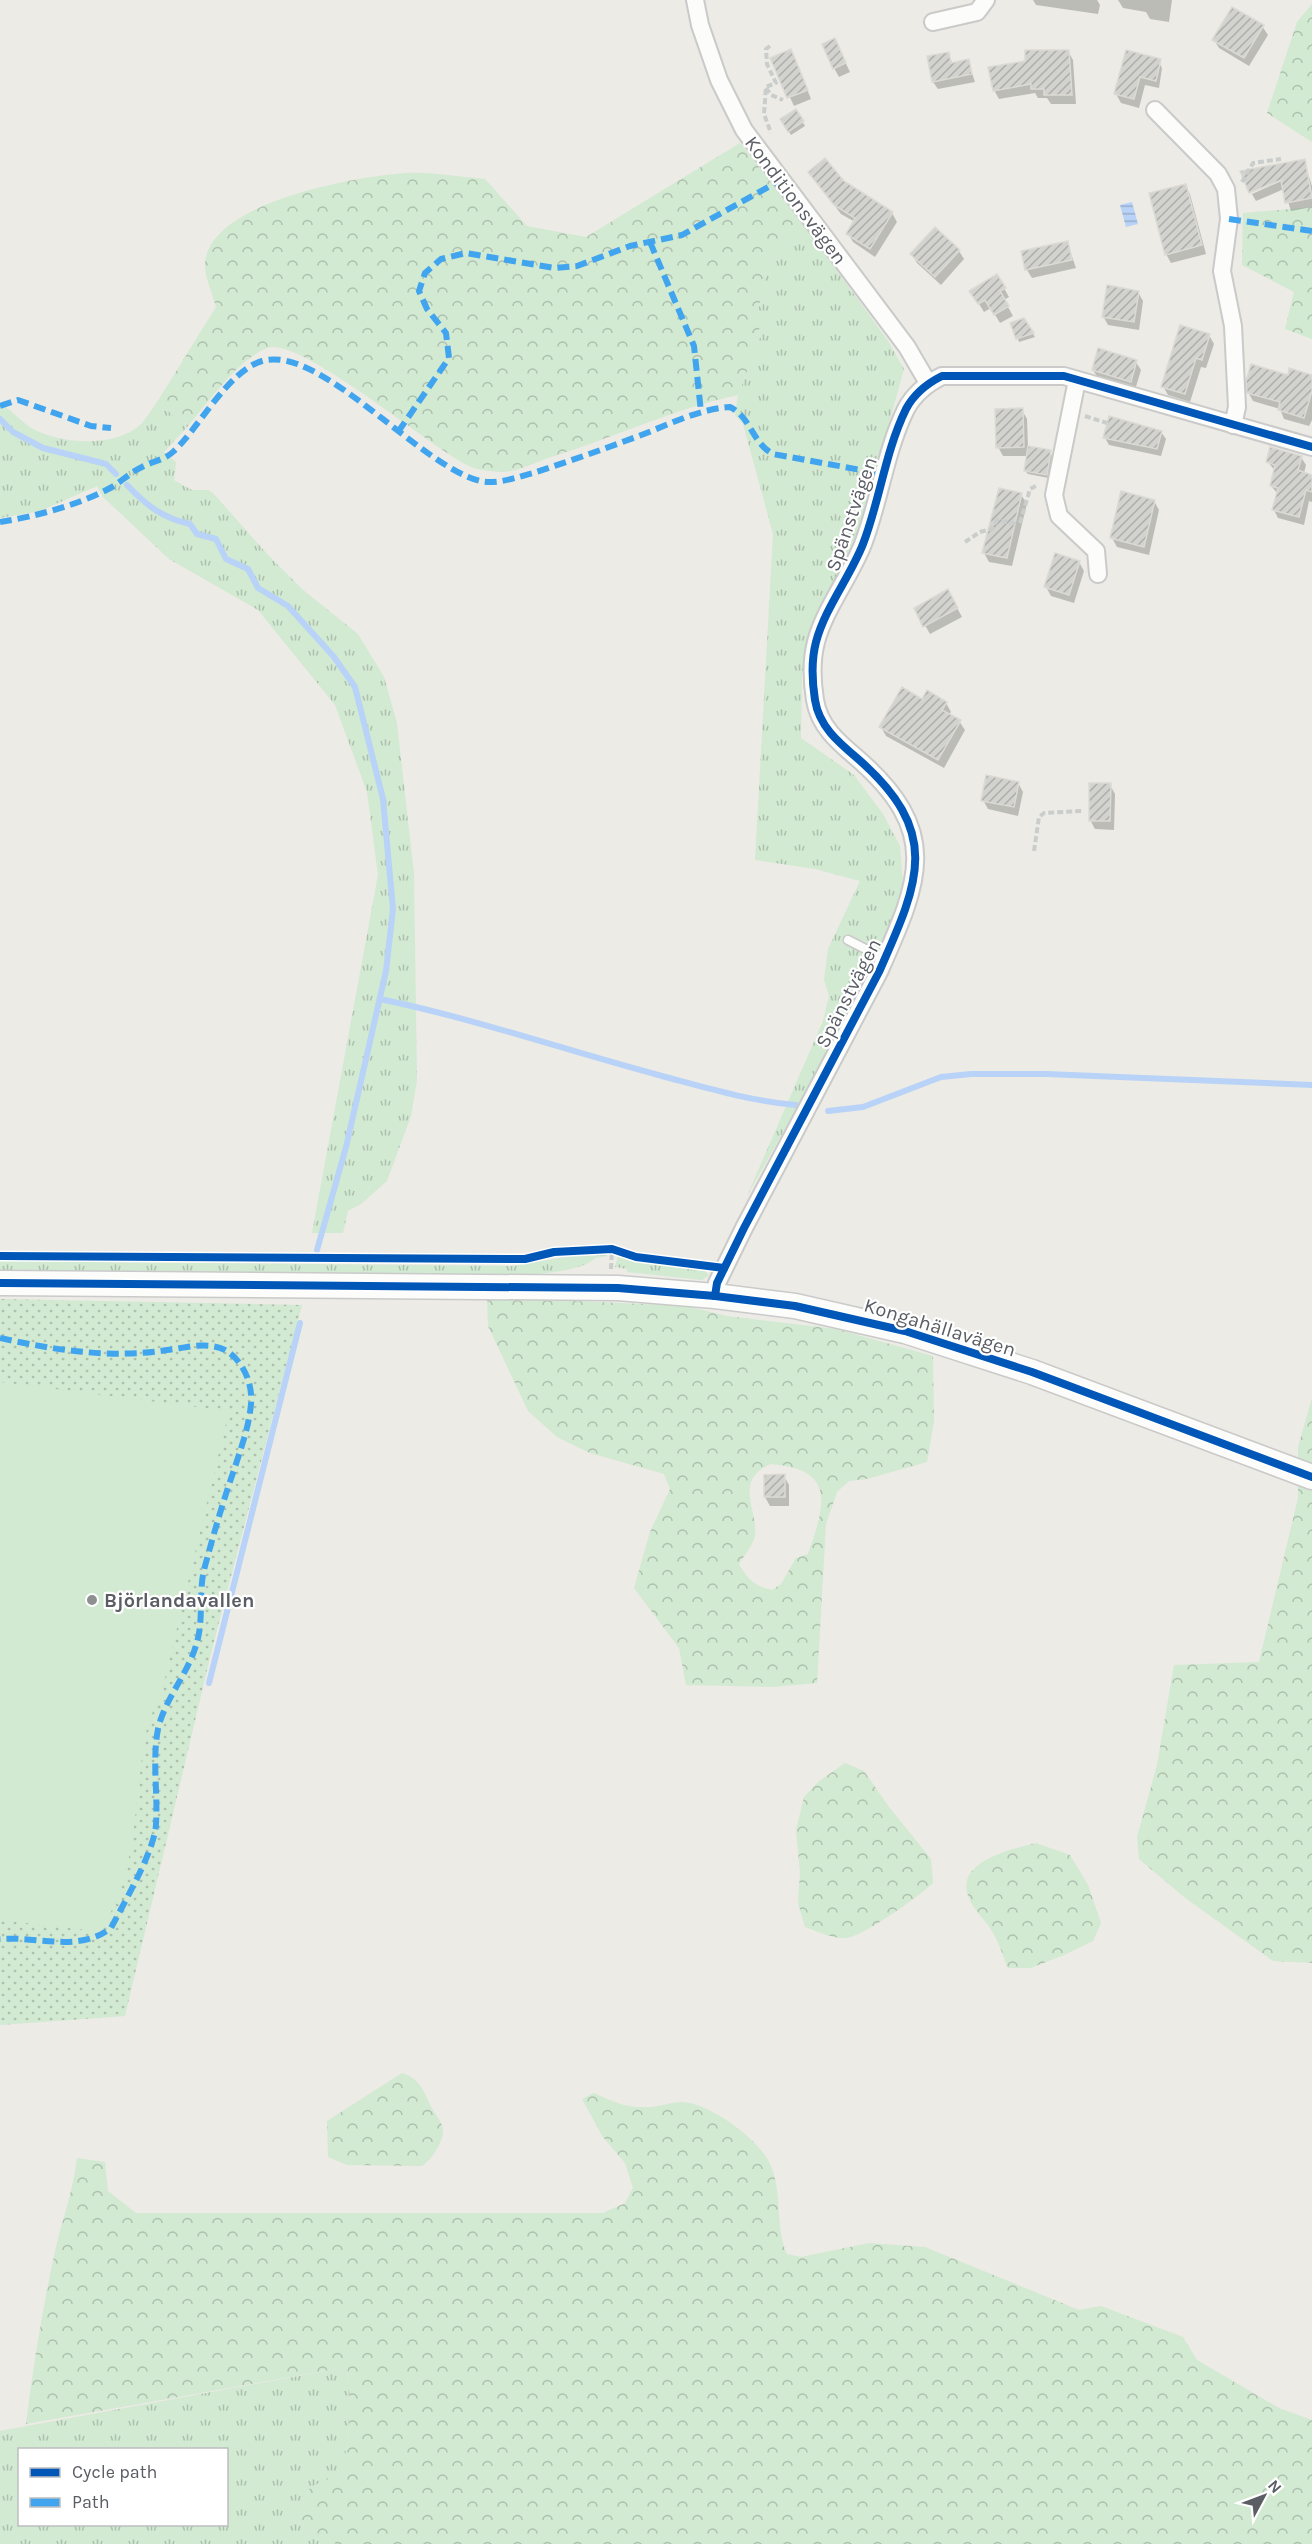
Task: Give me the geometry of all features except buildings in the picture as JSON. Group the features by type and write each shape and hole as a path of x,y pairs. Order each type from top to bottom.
{"street":[{"name":"Konditionsvägen","path":"695,0 700,25 719,80 744,130 901,339 928,383"},
{"path":"933,22 977,12 986,0"},
{"path":"1155,110 1218,174 1226,189 1229,219 1222,272 1233,326 1237,407 1233,425"},
{"path":"928,383 942,376 1055,375 1312,447"},
{"path":"1077,380 1054,495 1059,516 1096,551 1098,574"},
{"name":"Spänstvägen","path":"715,1296 717,1282 744,1228 885,959 912,890 917,855 915,841 900,806 890,791 828,732 819,716 813,684 813,660 816,641 827,615 843,588 864,542 889,453 906,410 915,395 928,383"},
{"name":"Kongahällavägen","path":"0,1283 618,1288 715,1296 831,1313 969,1350 1312,1477"}],"lane":[{"path":"848,940 885,959"}],"path":[{"path":"766,87 776,83 767,64 766,48 770,46"},
{"path":"766,87 771,95 783,100"},
{"path":"766,87 764,114 771,133"},
{"path":"1227,196 1239,186 1253,163 1281,159"},
{"path":"965,542 980,532 990,531 996,520 1019,524 1030,489 1047,481 1056,482"},
{"path":"1034,851 1039,817 1044,813 1082,811"},
{"path":"611,1270 612,1249"}],"green space":[{"path":"1312,4 1312,142 1267,113 1297,22"},
{"path":"740,143 799,218 767,264 758,313 760,337 738,395 691,408 506,472 469,466 451,456 335,375 283,349 267,348 246,361 189,425 172,415 159,399 216,307 205,268 213,241 232,223 258,208 323,186 385,175 436,174 485,179 527,226 586,237"},
{"path":"1312,207 1312,339 1285,329 1294,292 1242,265 1243,213"},
{"path":"799,218 888,341 904,369 861,525 819,614 809,642 802,675 801,738 854,775 883,814 900,846 903,885 889,926 850,1014 747,1196 823,1021 829,996 824,980 828,949 860,881 815,869 755,860 773,534 743,424 735,415 738,395 760,337 758,313 767,264"},
{"path":"159,399 172,415 189,425 164,452 176,462 174,480 192,490 208,490 213,493 303,590 358,634 384,677 397,723 414,874 417,1080 411,1116 387,1181 361,1204 348,1211 343,1233 312,1233 378,875 367,792 335,705 258,610 169,559 103,497 97,486 40,511 0,518 0,403 33,429 58,438 88,441 116,437 129,432 143,422"},
{"path":"596,1252 609,1256 595,1258 582,1266 523,1276 0,1272 0,1261 512,1266"},
{"path":"618,1256 705,1271 709,1275 702,1280 627,1272 627,1269 615,1267"},
{"path":"487,1297 687,1306 727,1316 836,1329 933,1356 934,1421 927,1462 867,1479 849,1481 837,1492 826,1524 817,1683 772,1687 686,1685 679,1648 634,1588 650,1532 670,1489 664,1474 590,1453 557,1437 528,1411 488,1326","holes":["770,1464 792,1467 807,1473 816,1482 820,1492 819,1520 808,1554 796,1558 781,1584 772,1590 752,1582 739,1564 751,1546 755,1535 750,1488 752,1479"]},
{"path":"0,1299 302,1305 212,1649 125,2016 0,2025"},
{"name":"Björlandavallen","path":"0,1382 229,1411 161,1695 148,1725 127,1865 120,1892 109,1915 95,1931 0,1920"},
{"path":"1312,1398 1312,1963 1273,1961 1184,1897 1139,1859 1137,1837 1157,1765 1174,1665 1259,1662 1298,1498 1298,1447"},
{"path":"845,1763 864,1771 889,1807 931,1859 933,1883 904,1906 865,1931 841,1938 805,1927 798,1903 800,1873 796,1830 804,1797 818,1782"},
{"path":"1036,1843 1070,1855 1088,1885 1101,1923 1093,1941 1031,1968 1008,1968 993,1933 971,1903 966,1885 969,1875 988,1859 1000,1853"},
{"path":"402,2073 418,2083 442,2125 441,2141 429,2160 422,2166 347,2165 328,2157 327,2121"},
{"path":"594,2093 635,2107 651,2107 679,2102 694,2104 718,2115 753,2141 768,2160 773,2171 778,2195 781,2232 787,2254 801,2257 869,2243 925,2247 1079,2310 1101,2306 1183,2337 1197,2360 1279,2408 1312,2420 1312,2544 336,2544 293,2519 309,2489 344,2468 351,2406 347,2367 26,2424 46,2298 77,2158 105,2162 108,2191 136,2213 603,2213 625,2203 633,2188 625,2163 603,2137 582,2099"},
{"path":"347,2367 351,2406 344,2468 309,2489 293,2519 336,2544 0,2544 0,2431"}],"water":[{"path":"1132,202 1138,224 1126,227 1120,205"}],"waterway":[{"path":"0,419 13,432 43,448 106,464 116,474"},
{"path":"127,485 155,510 190,524 197,534 216,539 226,559 248,569 258,588 288,606 334,657 355,687 383,799 393,909 386,971 346,1147 317,1250"},
{"path":"380,999 451,1016 712,1089 796,1105"},
{"path":"828,1111 863,1107 941,1077 971,1074 1046,1074 1312,1085"},
{"path":"209,1683 300,1323"}],"marked path":[{"path":"398,432 449,358 446,333 427,309 419,291 425,273 441,259 466,253 554,268 577,266 630,246 682,235 781,180"},
{"path":"1229,219 1312,231"},
{"path":"650,242 694,346 701,412"},
{"path":"0,522 43,513 86,499 112,487 138,469 167,456 183,441 237,376 262,361 286,361 312,370 370,409 428,454 455,471 480,481 500,481 533,473 676,421 730,407 743,417 760,443 773,454 883,474"},
{"path":"0,406 18,400 91,426 111,428"},
{"path":"0,1338 83,1352 125,1354 196,1346 218,1347 231,1354 242,1366 246,1373 251,1396 247,1429 203,1575 197,1642 158,1729 155,1753 156,1824 150,1848 138,1876 111,1928 98,1936 72,1942 0,1939"}],"cycle path":[{"path":"715,1296 717,1283 744,1228 879,972 905,910 912,883 915,858 912,834 902,810 884,785 825,726 817,709 813,686 813,656 820,629 863,544 893,442 909,404 921,390 942,376 1064,376 1312,447"},
{"path":"0,1256 525,1259 554,1252 612,1249 636,1257 724,1268"},
{"path":"0,1283 618,1288 715,1296 795,1306 905,1331 1032,1372 1312,1477"}],"place":[{"name":"Björlandavallen","path":"92,1600"}]}
